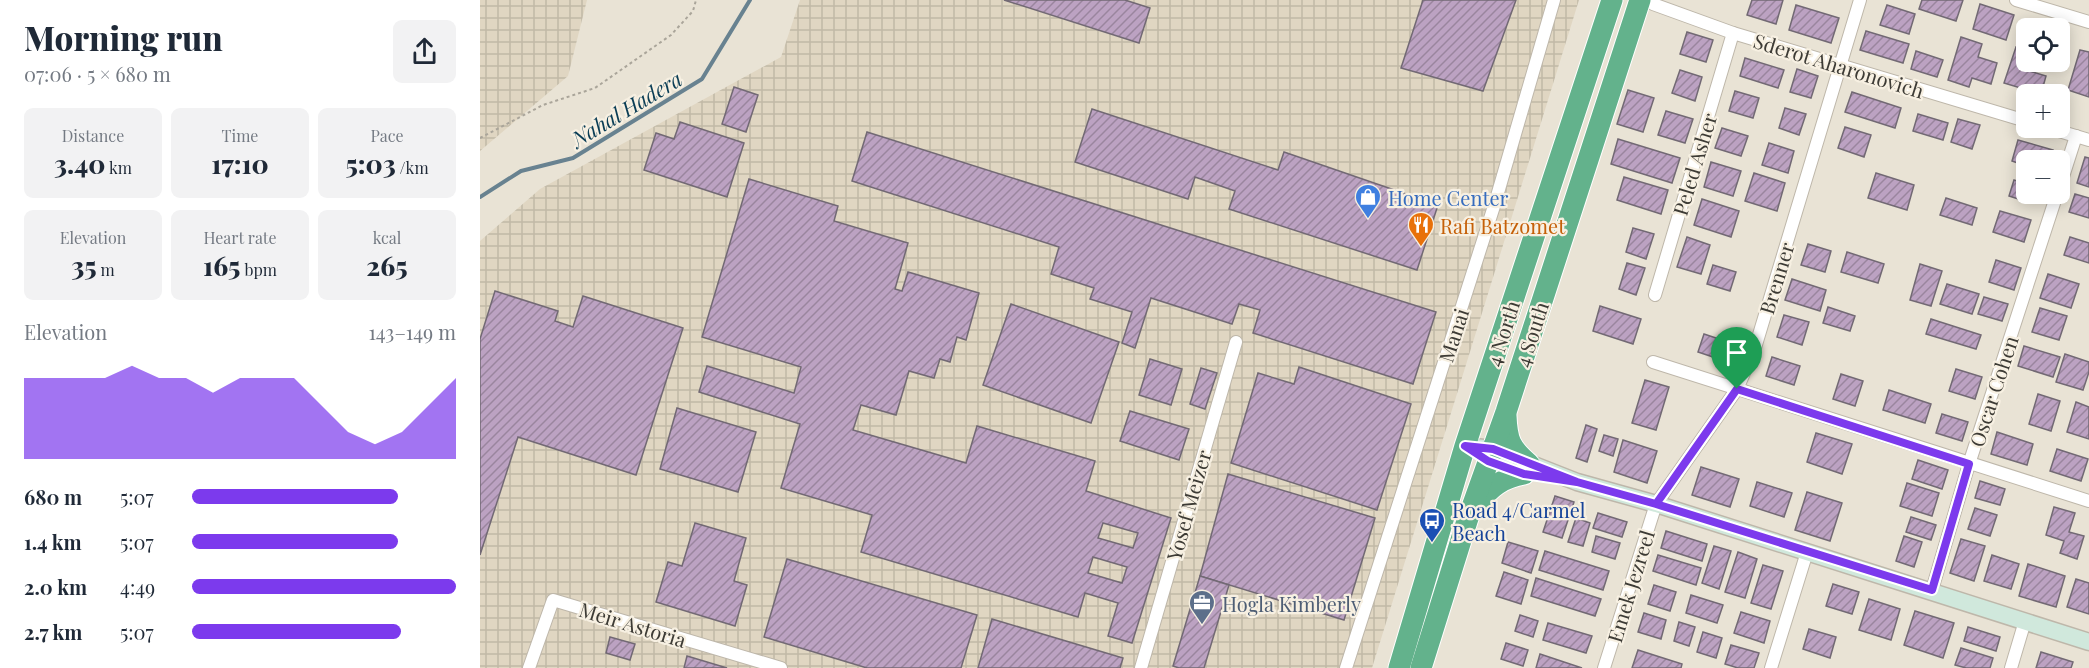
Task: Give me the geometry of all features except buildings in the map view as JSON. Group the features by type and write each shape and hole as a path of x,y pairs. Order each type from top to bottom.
{"highway":[{"name":"4 North","path":"1399,668 1465,446 1612,0"},
{"name":"4 South","path":"1421,668 1467,520 1647,2"},
{"path":"1467,520 1486,492 1498,482 1526,469 1511,447 1507,433 1506,412"}],"street":[{"name":"Manai","path":"1346,668 1495,203 1554,0"},
{"name":"Brenner","path":"1656,504 1737,389 1755,348 1860,0"},
{"path":"2016,0 2089,22"},
{"name":"Sderot Aharonovich","path":"1647,2 1733,33 2016,118"},
{"name":"Peled Asher","path":"1654,295 1733,33"},
{"path":"2070,134 2089,140"},
{"path":"2070,155 2076,136"},
{"name":"Oscar Cohen","path":"1932,590 1969,464 2054,204"},
{"name":"Yosef Meizer","path":"1141,668 1236,342"},
{"path":"1653,362 2089,501"},
{"path":"1465,446 1526,469 1656,504 1932,590 2089,642"},
{"name":"Emek Jezreel","path":"1604,668 1656,504"},
{"path":"1771,668 1807,552"},
{"name":"Meir Astoria","path":"529,668 553,600 781,668"},
{"path":"2011,668 2025,621"}],"path":[{"path":"480,138 543,105 595,88 671,35 693,11 696,0"}],"shaded area":[{"path":"480,0 587,0 568,76 480,151"},
{"path":"800,0 1579,0 1372,668 480,668 480,241 540,189 781,57"}],"waterway":[{"name":"Nahal Hadera","path":"480,197 521,171 573,158 702,79 750,0"}],"place":[{"name":"Home Center","path":"1368,220"},
{"name":"Rafi Batzomet","path":"1421,248"},
{"name":"Road 4/Carmel Beach","path":"1432,544"},
{"name":"Hogla Kimberly","path":"1202,626"}],"route":[{"path":"1737,389 1656,504 1577,482 1541,478 1510,470 1488,461 1465,446 1493,449 1577,482 1656,504 1932,590 1969,464 1737,389"}]}
